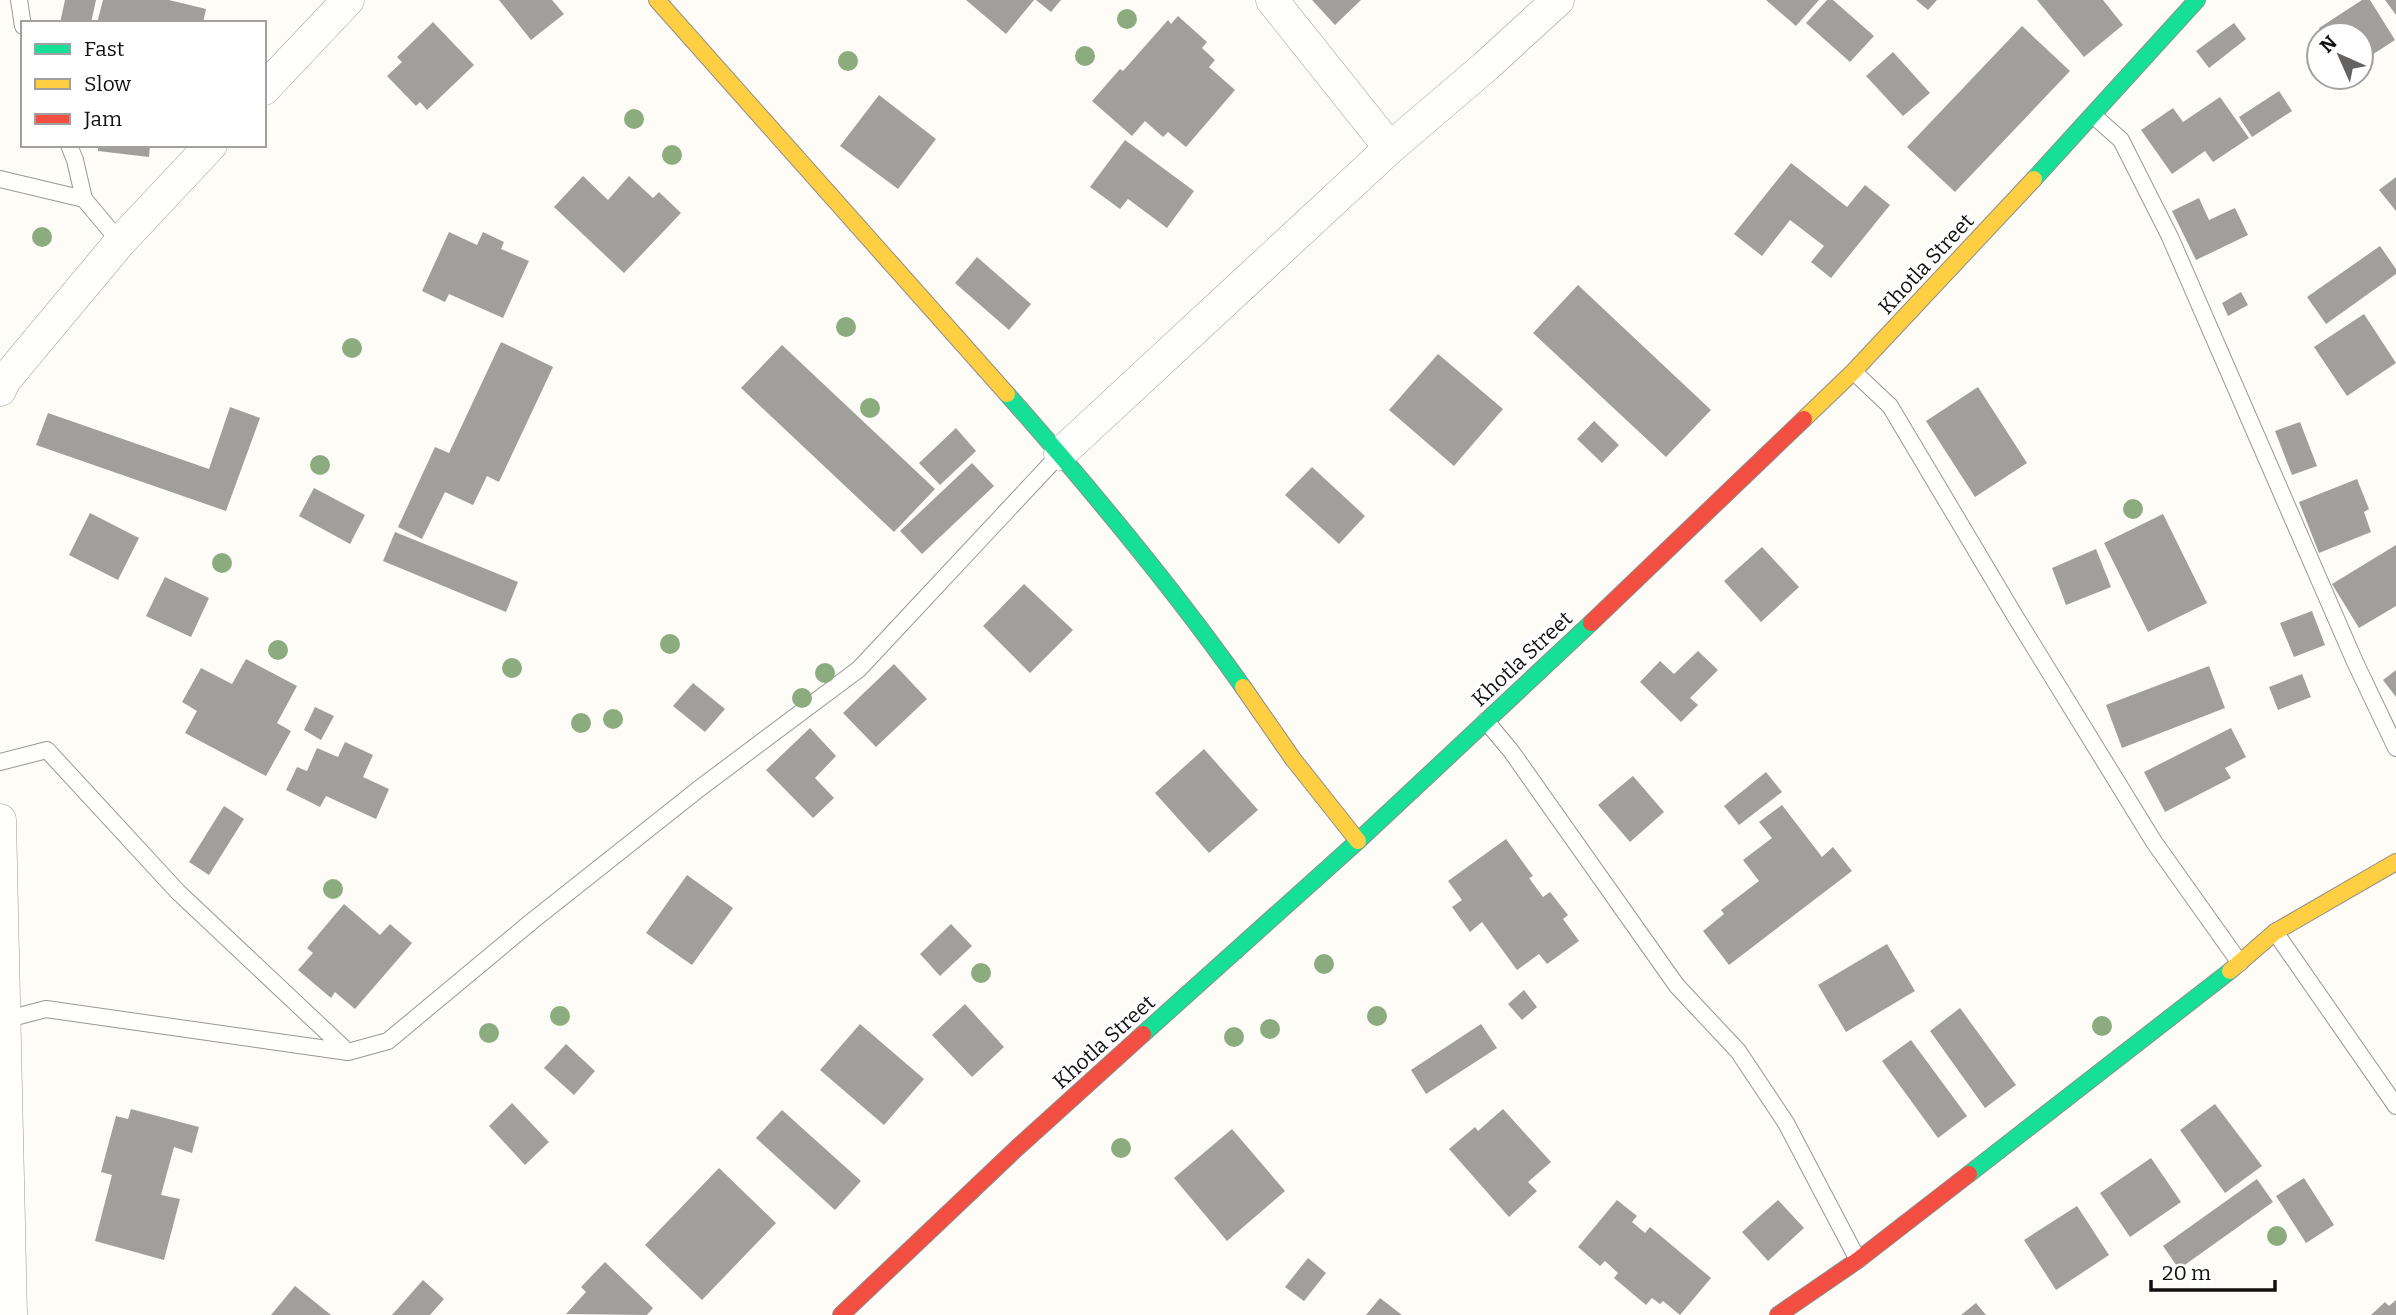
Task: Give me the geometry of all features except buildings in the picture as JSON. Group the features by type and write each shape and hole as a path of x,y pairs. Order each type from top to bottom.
{"street":[{"path":"266,87 348,0"},
{"path":"657,0 1060,454 1200,626 1293,759 1358,841"},
{"path":"1272,0 1390,148"},
{"path":"1060,454 1390,148 1558,0"},
{"name":"Khotla Street","path":"841,1315 1017,1148 1358,841 1854,372 2094,116 2197,0"},
{"path":"0,390 5,380 120,242 209,147"},
{"path":"0,820 11,1315"},
{"path":"1779,1315 1858,1259 2240,963 2275,932 2396,862"}],"lane":[{"path":"19,0 22,21"},
{"path":"2094,116 2121,140 2170,237 2355,662 2396,748"},
{"path":"70,147 84,199 120,242"},
{"path":"0,180 84,199"},
{"path":"1854,372 1890,406 2154,842 2240,963"},
{"path":"4,1020 46,1009 348,1052 388,1041 699,788 859,669 1060,454"},
{"path":"1486,721 1511,751 1677,986 1738,1051 1786,1123 1858,1259"},
{"path":"0,762 47,750 178,892 348,1052"},
{"path":"2275,932 2396,1106"}],"traffic: fast":[{"path":"2034,179 2197,0"},
{"path":"1007,394 1129,538 1243,687"},
{"path":"1143,1034 1358,841 1591,623"},
{"path":"1969,1174 2230,971"}],"traffic: slow":[{"path":"657,0 1007,394"},
{"path":"1804,419 1854,371 2034,179"},
{"path":"1243,687 1293,759 1358,841"},
{"path":"2230,971 2275,932 2396,862"}],"traffic: jam":[{"path":"1591,623 1804,419"},
{"path":"841,1315 1017,1148 1143,1034"},
{"path":"1778,1315 1858,1260 1969,1174"}]}
